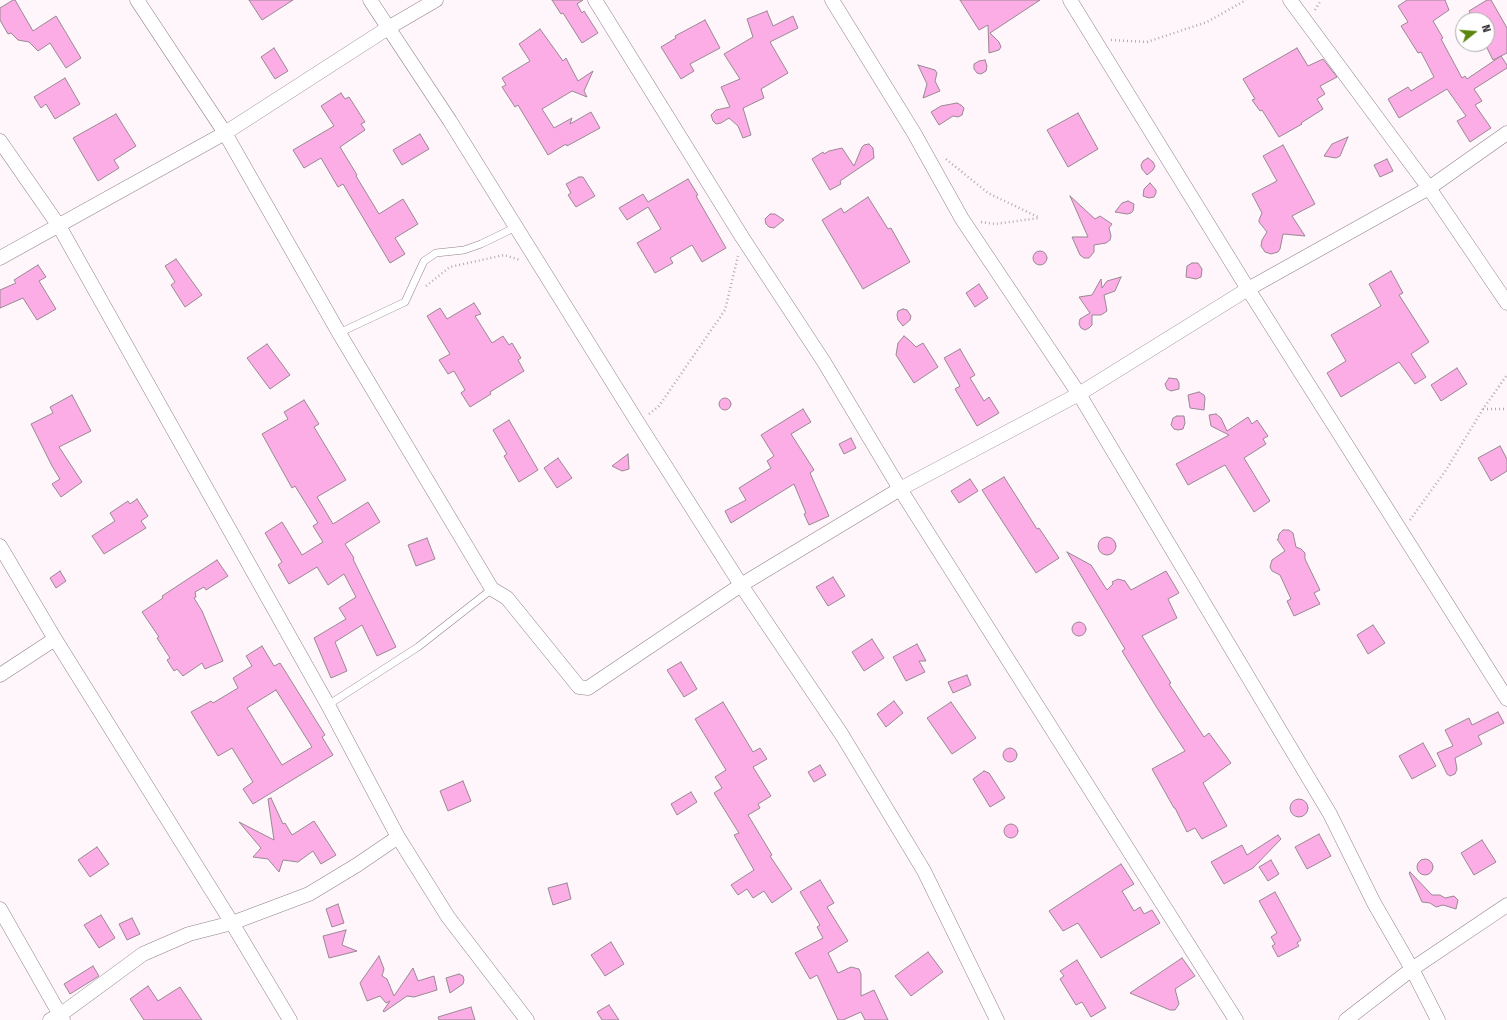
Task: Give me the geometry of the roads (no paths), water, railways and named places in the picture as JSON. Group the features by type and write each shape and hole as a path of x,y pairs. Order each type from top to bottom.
{"street":[{"path":"137,0 225,133 339,333 492,589 507,598 579,688 588,688 741,585 900,489 1079,394 1248,289 1429,188 1507,133"},
{"path":"370,0 450,121 638,424 741,585 842,735 924,871 997,1020"},
{"path":"0,258 225,133 388,28 436,0"},
{"path":"595,0 742,237 824,362 900,489 1236,1020"},
{"path":"832,0 914,133 962,219 1079,394 1330,814 1374,903 1412,969 1438,1020"},
{"path":"1070,0 1248,289 1507,699"},
{"path":"1290,0 1429,188 1507,303"},
{"path":"0,141 58,226 328,704 398,837 448,916 527,1020"},
{"path":"0,546 55,639 232,923 290,1020"},
{"path":"0,675 55,639"},
{"path":"0,909 58,1018 143,954 189,934 232,923 309,894 357,865 398,837"},
{"path":"1346,1020 1412,969 1507,905"}],"lane":[{"path":"339,333 405,302 424,261 436,252 464,250 481,244 516,227"},
{"path":"328,704 418,647 492,589"}]}
